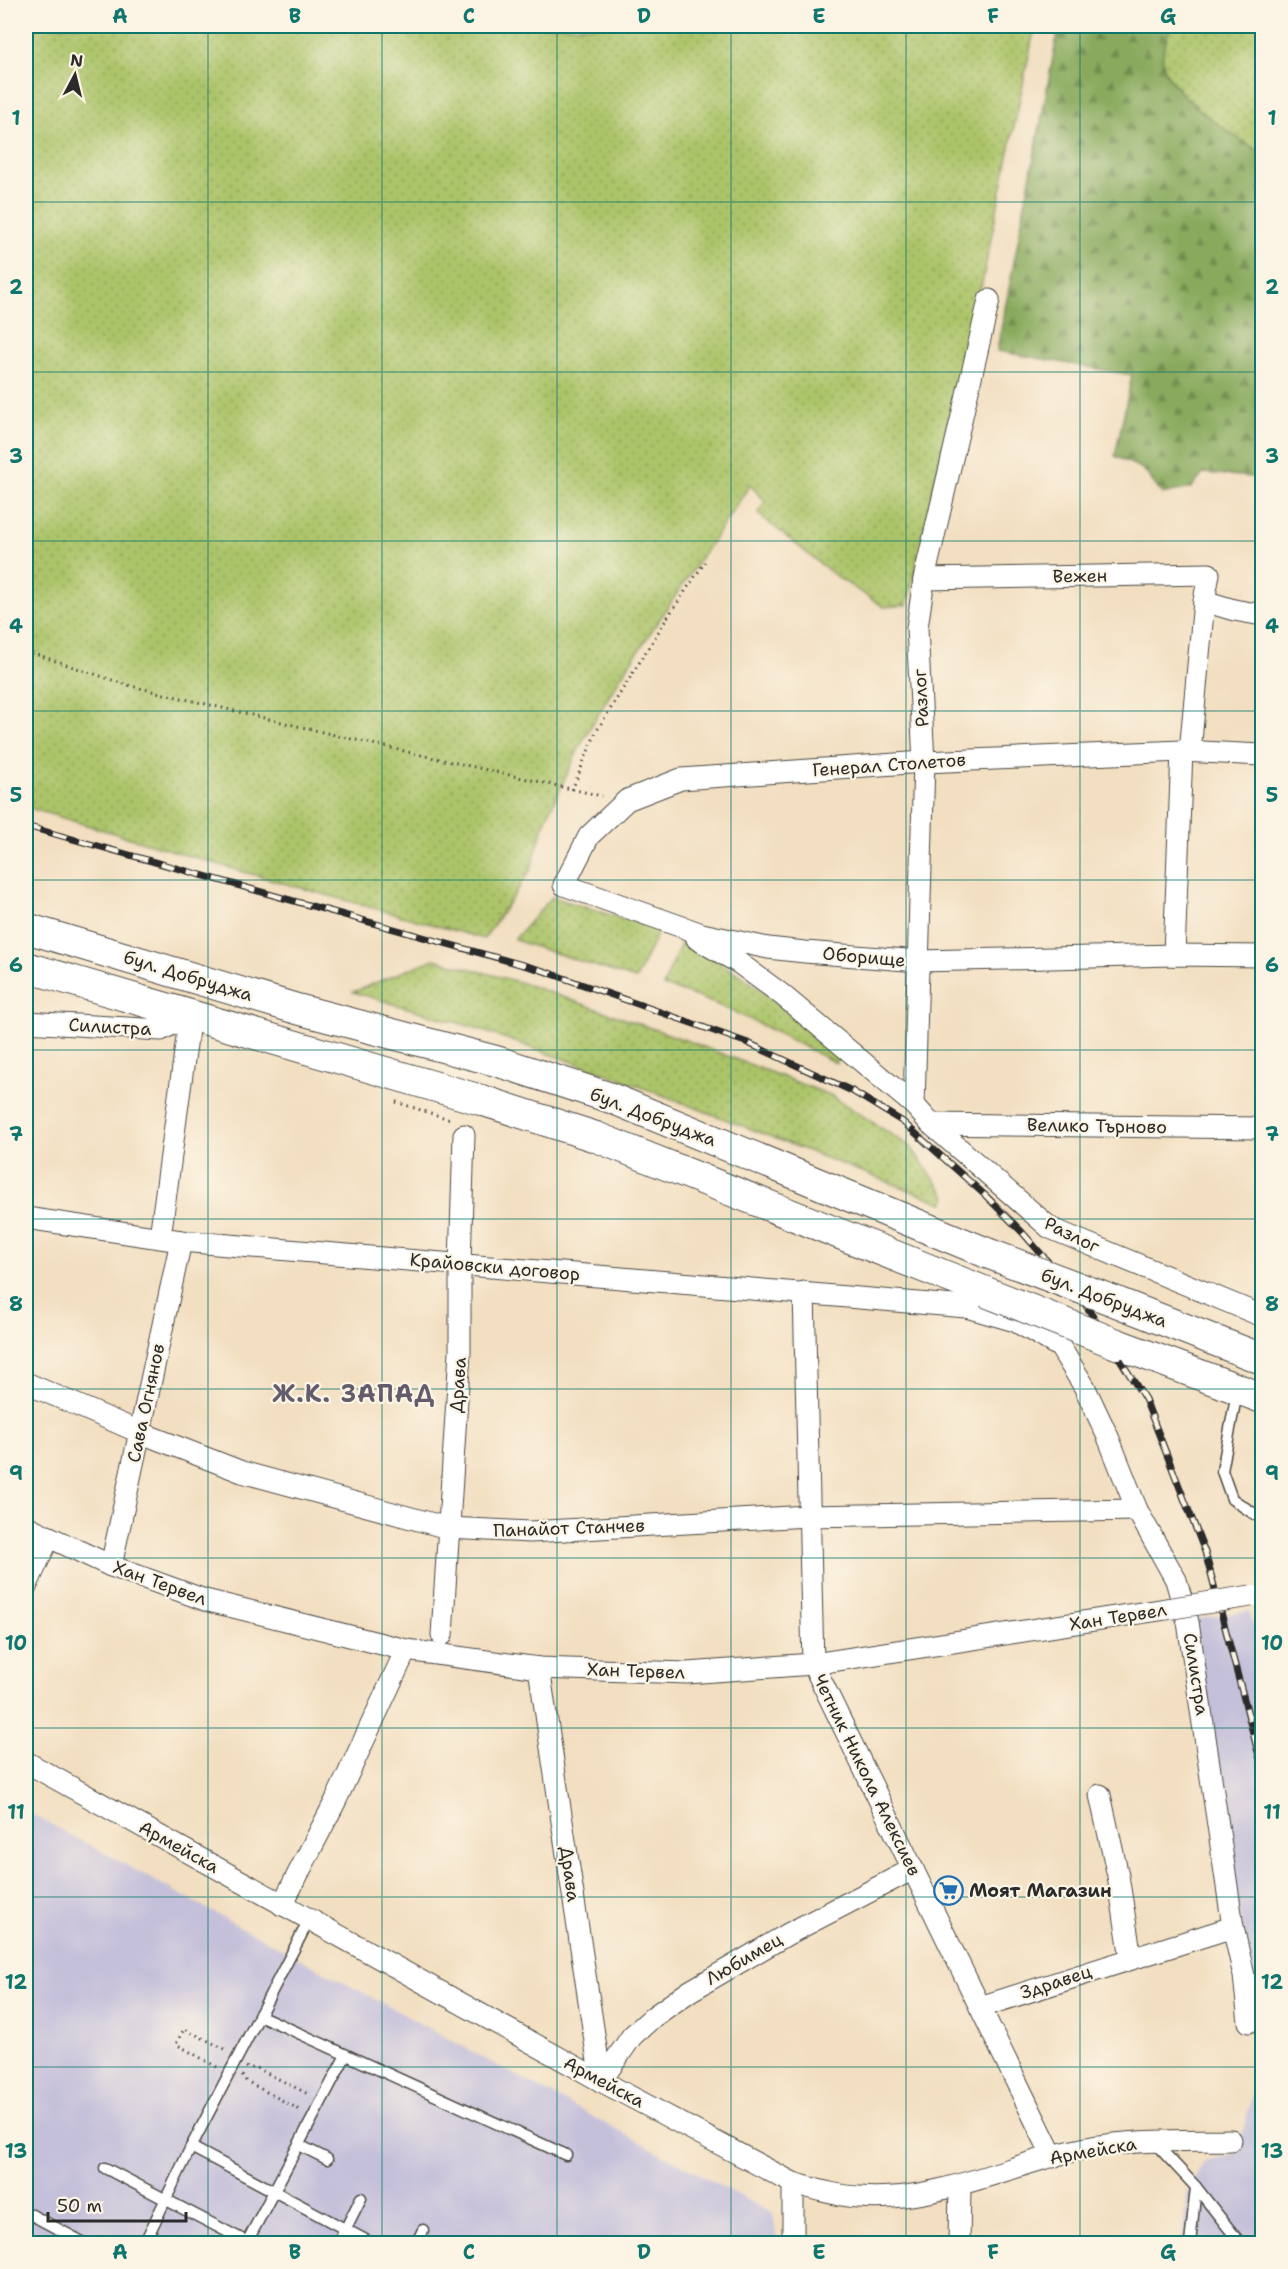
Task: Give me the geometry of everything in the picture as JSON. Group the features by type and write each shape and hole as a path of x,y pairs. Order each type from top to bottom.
{"main road":[{"name":"бул. Добруджа","path":"26,928 297,1009 496,1061 611,1098 987,1253 1263,1359"},
{"name":"бул. Добруджа","path":"26,967 482,1100 596,1137 976,1300 1117,1344 1250,1394"}],"street":[{"name":"Разлог","path":"914,1105 924,762 917,628 924,579 989,300"},
{"name":"Вежен","path":"924,579 1209,574 1186,751"},
{"path":"1204,601 1234,610 1263,615"},
{"path":"1174,955 1186,751"},
{"name":"Генерал Столетов","path":"564,885 589,836 627,800 681,779 924,762 1186,751 1263,755"},
{"name":"Оборище","path":"564,885 702,934 768,948 919,961 1174,955 1263,956"},
{"name":"Разлог","path":"668,922 739,963 773,988 914,1105 931,1124 1050,1228 1263,1316"},
{"path":"160,1237 190,1015"},
{"name":"Силистра","path":"26,1022 161,1030 190,1015"},
{"name":"Велико Търново","path":"931,1124 1263,1128"},
{"name":"Драва","path":"442,1635 460,1352 464,1135"},
{"name":"Крайовски договор","path":"26,1218 181,1240 782,1292 976,1300"},
{"name":"Сава Огнянов","path":"111,1566 181,1240"},
{"name":"Четник Никола Алексиев","path":"804,1292 813,1664 1053,2157"},
{"name":"Силистра","path":"976,1300 1060,1347 1084,1386 1108,1437 1137,1510 1176,1580 1188,1622 1233,1927 1244,1976 1249,2022"},
{"name":"Панайот Станчев","path":"26,1383 139,1432 242,1472 448,1528 530,1532 808,1516 1137,1510"},
{"name":"Хан Тервел","path":"26,1526 111,1566 204,1600 406,1650 539,1668 687,1673 813,1664 1257,1595"},
{"path":"26,1587 49,1537"},
{"path":"282,1905 336,1800 406,1650"},
{"name":"Драва","path":"539,1668 601,2081"},
{"name":"Армейска","path":"26,1762 601,2081 793,2183 827,2193 861,2198 899,2196 960,2186 1053,2157 1106,2145 1132,2141 1231,2140"},
{"path":"1100,1795 1118,1876 1131,1958"},
{"name":"Любимец","path":"601,2081 632,2036 653,2017 690,1991 788,1934 913,1869"},
{"name":"Здравец","path":"980,2007 1233,1927"},
{"path":"793,2183 793,2244"},
{"path":"959,2244 960,2186"}],"lane":[{"path":"1250,1394 1222,1471 1232,1499 1263,1519"},
{"path":"144,2244 191,2147 309,1920"},
{"path":"260,2015 566,2155"},
{"path":"105,2168 249,2243 346,2055"},
{"path":"1154,2142 1196,2187 1241,2244"},
{"path":"299,2145 327,2159"},
{"path":"191,2147 373,2244"},
{"path":"1190,2244 1196,2187"},
{"path":"338,2244 361,2198"},
{"path":"28,2213 86,2244"},
{"path":"417,2244 423,2230"}],"path":[{"path":"572,790 596,732 705,562"},
{"path":"26,651 127,685 572,790 627,800"}],"shaded area":[{"path":"1249,1611 1262,1650 1262,2243 1181,2244 1189,2187 1204,2162 1239,2152 1258,2072 1249,1973 1194,1620"},
{"path":"26,1811 773,2214 777,2243 26,2243"}],"green space":[{"path":"26,26 1035,26 972,331 953,400 907,605 884,607 837,577 758,514 765,501 750,485 618,681 583,740 546,819 530,871 484,939 244,872 26,807"},
{"path":"1059,26 1184,26 1171,28 1165,41 1163,64 1168,76 1190,102 1262,153 1262,478 1204,473 1191,488 1162,494 1143,469 1115,456 1132,375 997,351"},
{"path":"1262,26 1262,153 1190,102 1168,76 1163,64 1165,41 1171,28"},
{"path":"552,897 659,930 636,979 514,940"},
{"path":"682,941 744,977 839,1053 836,1063 729,1010 663,986"},
{"path":"434,959 526,984 688,1041 830,1095 911,1147 947,1197 943,1203 610,1075 472,1027 353,992"}],"railway":[{"path":"26,826 541,970 748,1043 852,1091 903,1122 986,1196 1022,1232 1085,1304 1145,1399 1205,1552 1262,1767"}],"place":[{"name":"Моят Магазин","path":"948,1891"}],"district":[{"name":"Ж.К. ЗАПАД","path":"354,1394"}]}
